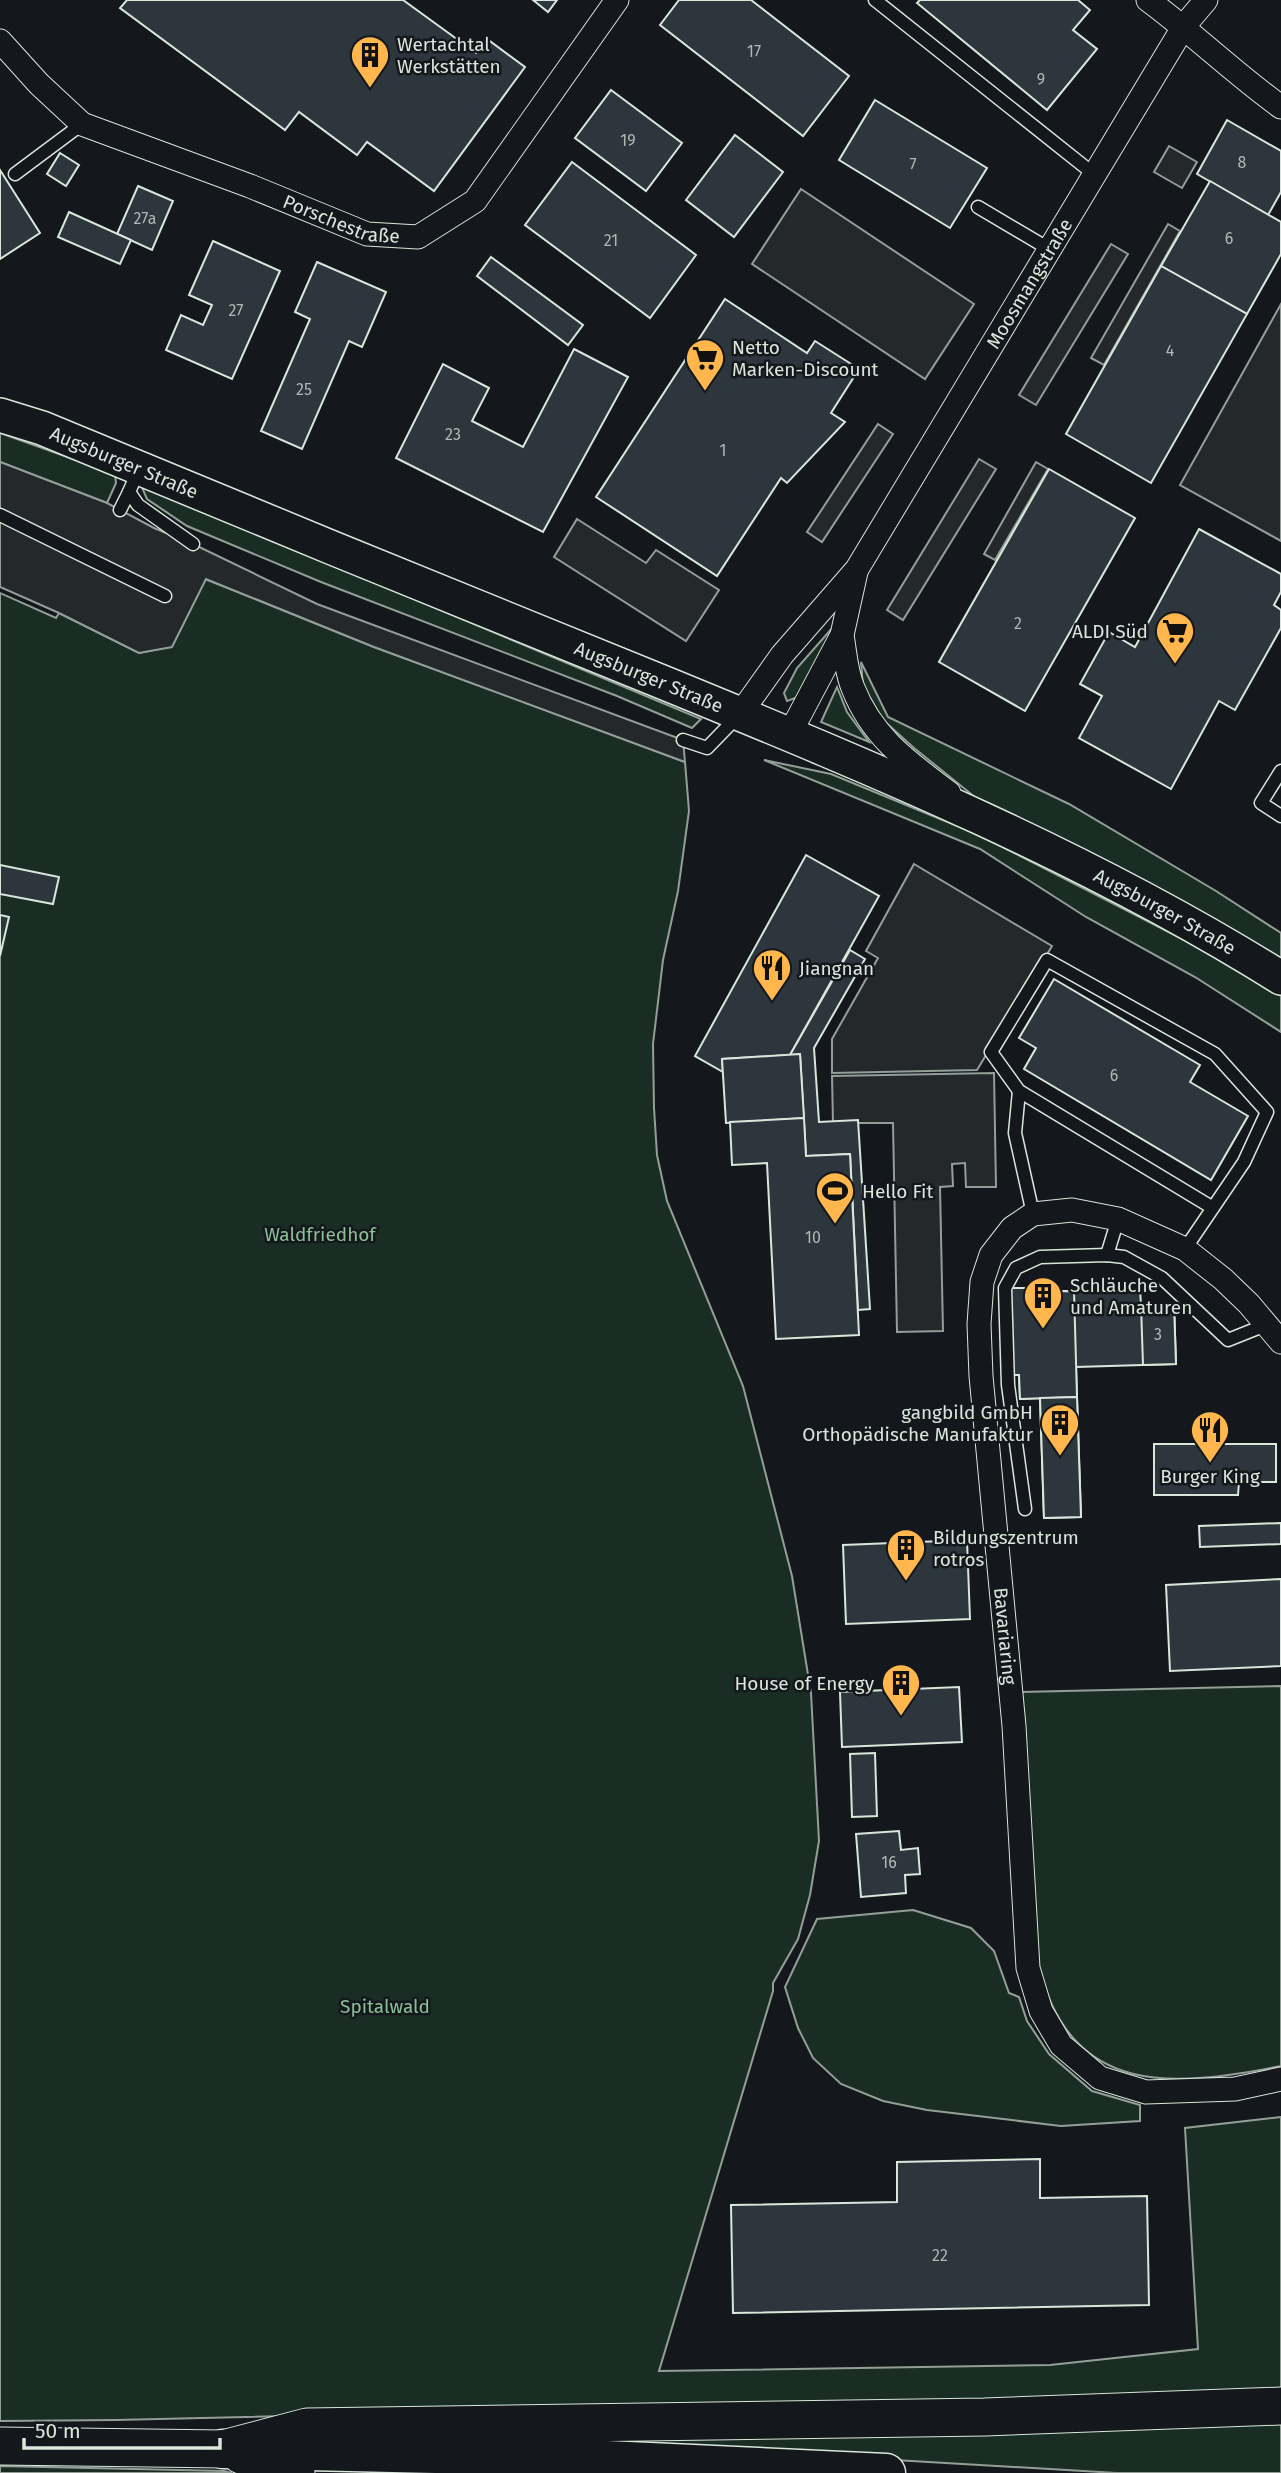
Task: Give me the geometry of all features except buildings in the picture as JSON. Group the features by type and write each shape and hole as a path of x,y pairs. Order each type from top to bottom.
{"highway":[{"path":"223,2449 520,2456 886,2473"}],"main road":[{"name":"Augsburger Straße","path":"0,415 42,428 134,480 740,714 982,818 1209,933 1281,978"},
{"path":"0,2446 223,2449 307,2427 985,2417 1281,2406"},
{"path":"223,2449 296,2473"}],"street":[{"name":"Porschestraße","path":"0,41 39,84 82,124 250,186 367,234 418,237 475,201 617,0"},
{"path":"1148,0 1184,26 1281,107"},
{"name":"Moosmangstraße","path":"740,714 782,654 857,569 1184,26 1206,0"},
{"name":"Moosmangstraße","path":"789,735 842,635 857,569"},
{"name":"Moosmangstraße","path":"842,635 852,687 876,733 904,759 982,818"},
{"path":"1032,1214 1072,1210 1118,1219 1185,1249 1223,1279 1274,1333"},
{"name":"Bavariaring","path":"1032,1214 1012,1228 991,1255 982,1282 979,1324 981,1376 1014,1726 1028,1968 1034,1990 1041,2011 1061,2045 1100,2078 1146,2092 1235,2089 1281,2079"}],"lane":[{"path":"875,0 1094,175"},
{"path":"15,174 82,124"},
{"path":"978,206 1049,249"},
{"path":"120,510 134,480"},
{"path":"134,480 138,505 193,544"},
{"path":"0,515 164,596"},
{"path":"683,740 707,748 740,714"},
{"path":"1281,771 1261,803 1281,816"},
{"path":"1185,1249 1244,1163 1266,1112 1215,1055 1047,960 991,1052 1020,1091 1213,1208"},
{"path":"1020,1091 1015,1133 1032,1214"},
{"path":"1107,1255 1118,1219"},
{"path":"1025,1509 1008,1385 1005,1288 1016,1268 1040,1256 1124,1256 1162,1278 1228,1340 1274,1333"}],"green space":[{"path":"0,433 115,474 116,483 107,503 0,462"},
{"path":"141,485 701,719 692,728 617,696 321,582 187,526 147,499"},
{"path":"205,579 374,647 685,762 689,811 678,891 663,960 653,1044 657,1155 667,1201 743,1386 792,1576 811,1693 819,1841 810,1895 798,1939 773,1983 773,1991 659,2371 1050,2365 1198,2349 1185,2128 1281,2117 1281,2393 0,2421 0,593 56,618 59,613 139,653 172,646"},
{"path":"834,626 801,696 787,701 784,693 797,668"},
{"path":"861,662 888,717 1069,804 1216,891 1281,933 1281,963 986,806 883,720 863,686"},
{"path":"837,687 847,712 869,742 821,722"},
{"path":"764,760 831,774 979,835 1202,949 1281,996 1281,1032 1195,977 1086,917 980,849"},
{"path":"1281,1686 1281,2066 1203,2078 1166,2079 1133,2074 1102,2062 1076,2042 1055,2011 1039,1969 1021,1692"},
{"path":"913,1910 971,1928 994,1951 1009,1993 1019,1997 1027,2021 1049,2054 1092,2091 1140,2105 1140,2121 1061,2126 927,2110 883,2101 841,2084 813,2058 798,2028 785,1987 817,1919"},
{"path":"1281,2419 1281,2473 1117,2473 672,2447 552,2435"},
{"path":"0,2466 224,2471 232,2473 0,2473"}],"shaded area":[{"path":"1169,146 1197,162 1182,188 1154,172"},
{"path":"801,189 974,304 925,379 752,264"},
{"path":"1168,224 1180,231 1104,365 1091,358"},
{"path":"1111,244 1128,254 1036,405 1019,395"},
{"path":"1281,304 1281,541 1180,485"},
{"path":"878,424 893,434 822,542 807,532"},
{"path":"979,459 996,469 903,620 887,610"},
{"path":"0,462 107,503 154,528 317,604 683,740 685,762 374,647 206,579 172,647 139,653 0,587"},
{"path":"1036,462 1048,469 995,560 984,554"},
{"path":"577,519 646,563 656,550 719,590 686,641 554,557"},
{"path":"914,864 1052,946 977,1070 832,1073 832,1039 878,958 866,951"},
{"path":"994,1073 996,1187 966,1187 965,1163 952,1164 953,1186 940,1187 943,1331 897,1332 893,1123 833,1123 832,1076"}],"place":[{"name":"Wertachtal Werkstätten","path":"370,89"},
{"name":"Netto Marken-Discount","path":"705,392"},
{"name":"ALDI Süd","path":"1175,665"},
{"name":"Jiangnan","path":"772,1002"},
{"name":"Hello Fit","path":"835,1225"},
{"name":"Schläuche und Amaturen","path":"1043,1330"},
{"name":"gangbild GmbH Orthopädische Manufaktur","path":"1060,1457"},
{"name":"Burger King","path":"1210,1464"},
{"name":"Bildungszentrum rotros","path":"906,1582"},
{"name":"House of Energy","path":"901,1717"}],"park label":[{"name":"Waldfriedhof","path":"320,1234"},
{"name":"Spitalwald","path":"385,2006"}]}
